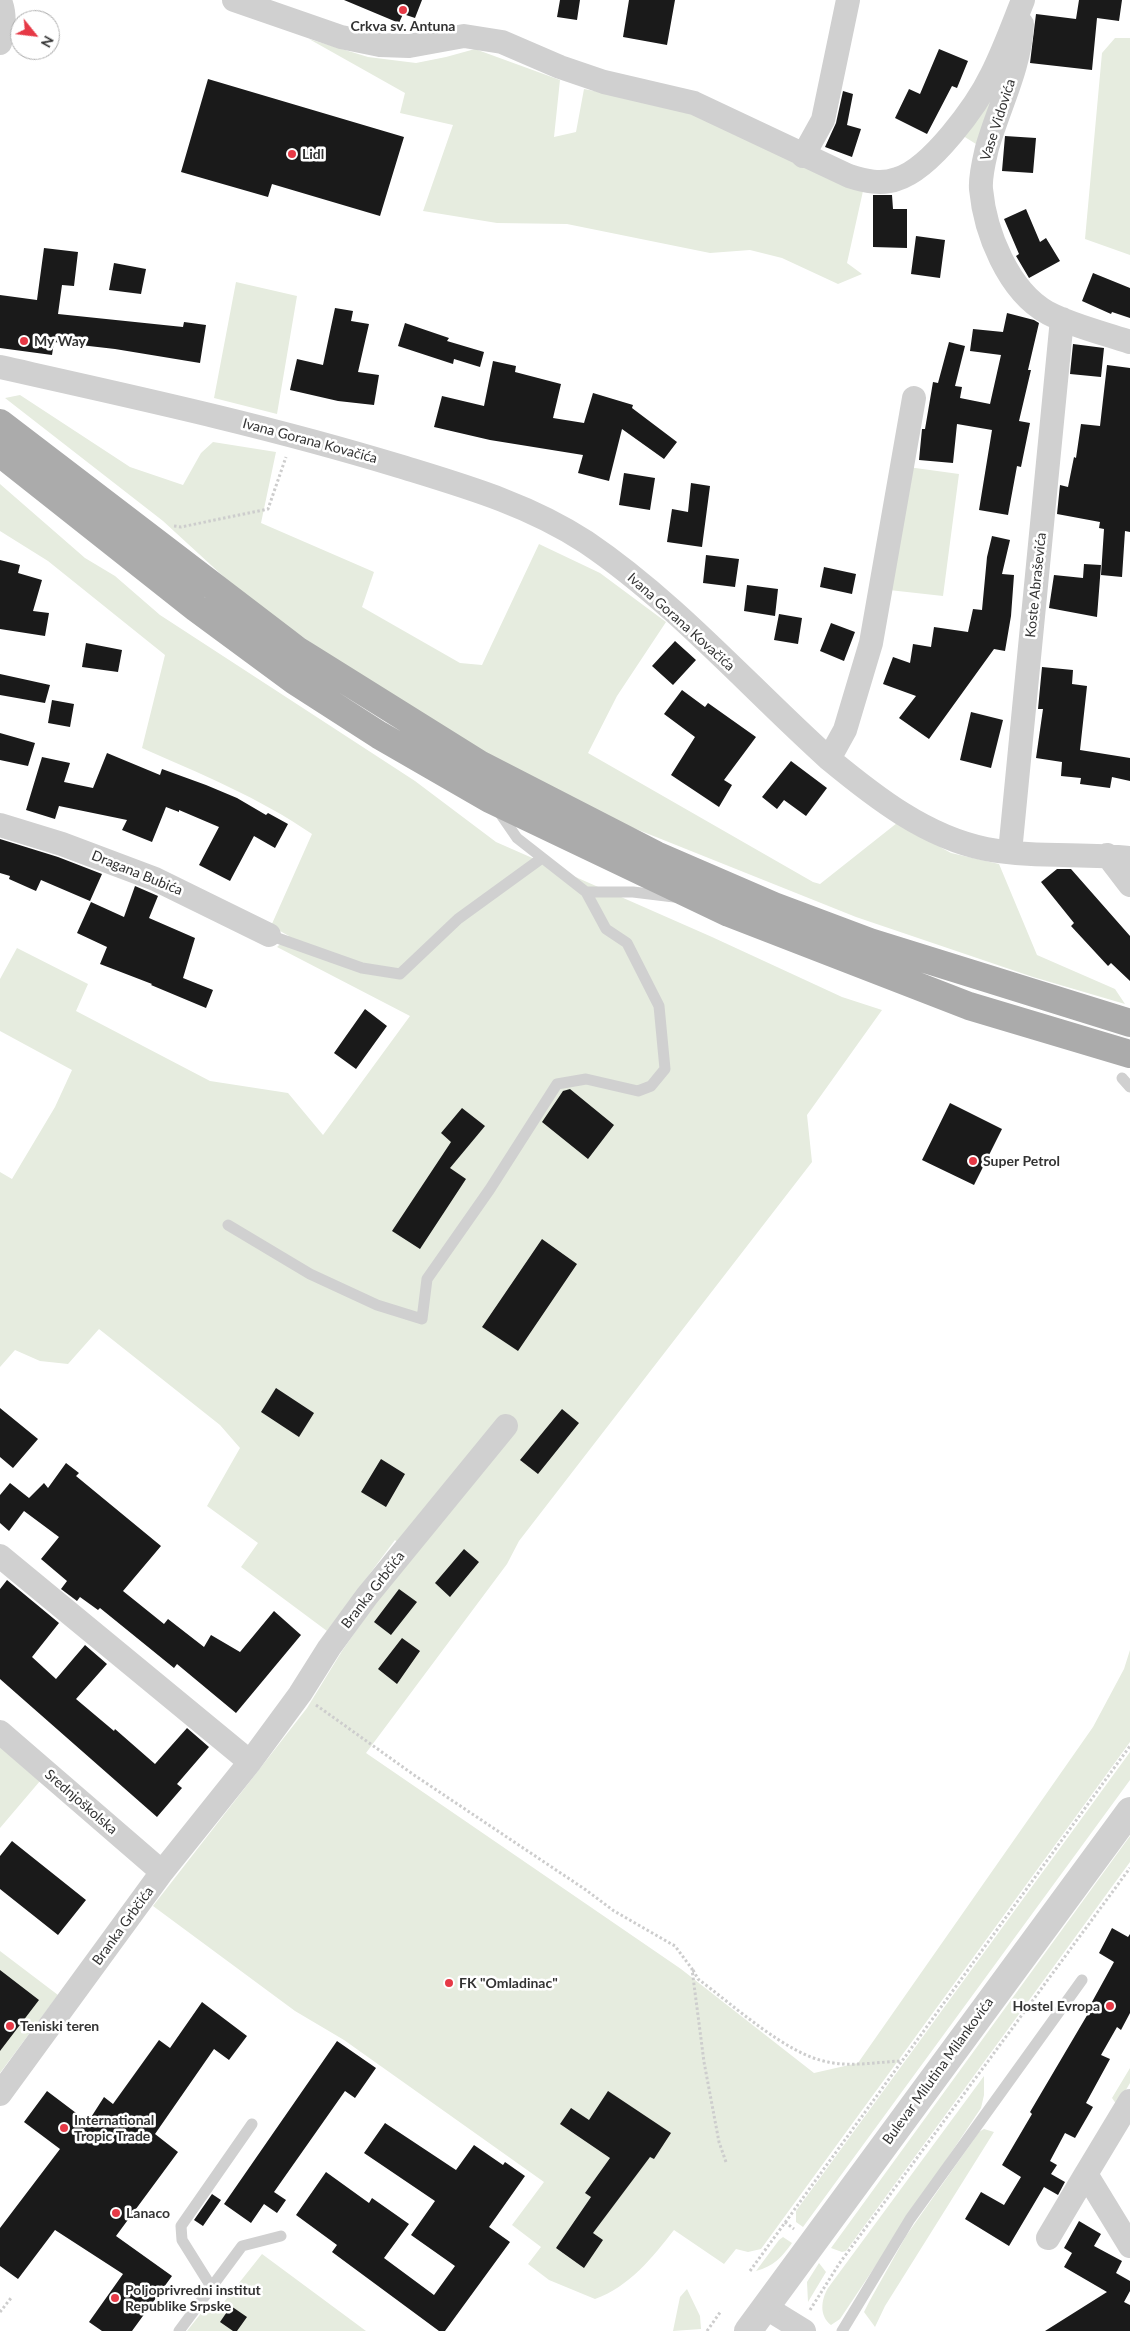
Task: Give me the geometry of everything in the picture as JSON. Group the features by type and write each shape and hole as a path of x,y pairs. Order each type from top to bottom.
{"main road":[{"path":"0,423 297,650 489,769 656,855 774,906 870,942 1130,1023"},
{"path":"0,453 196,608 295,681 387,740 490,799 729,913 1126,1066"}],"street":[{"path":"234,0 341,37 380,45 409,46 464,36 502,42 560,67 604,82 694,103 803,156 849,176 874,182 898,179 918,168 942,146 991,76 1024,0"},
{"path":"803,156 824,120 848,0"},
{"name":"Vase Vidovića","path":"1024,0 1020,50 987,150 981,189 992,238 1000,259 1020,288 1046,312 1130,342"},
{"path":"0,1 4,13 4,27 0,43"},
{"name":"Koste Abraševića","path":"1010,852 1062,319"},
{"name":"Ivana Gorana Kovačića","path":"0,367 207,413 293,436 490,494 534,513 584,541 657,596 829,758 862,786 918,823 963,843 986,849 1010,852 1119,857"},
{"path":"829,758 845,730 871,643 914,398"},
{"name":"Dragana Bubića","path":"0,825 62,844 155,879 269,935"},
{"path":"1119,857 1130,885"},
{"name":"Branka Grbčića","path":"0,2094 162,1872 250,1762 300,1694 329,1648 367,1596 506,1426"},
{"path":"0,1556 250,1762"},
{"name":"Srednjoškolska","path":"0,1732 162,1872"},
{"name":"Bulevar Milutina Milankovića","path":"748,2331 1130,1811"},
{"path":"1048,2238 1130,2101"},
{"path":"1086,2174 1130,2246"},
{"path":"765,2307 807,2320"}],"lane":[{"path":"228,1225 310,1274 377,1305 422,1319 427,1279 490,1189 558,1084 586,1079 638,1091 651,1086 665,1069 659,1006 627,943 606,929 586,892 517,838 490,799"},
{"path":"269,935 362,968 400,974 458,919 542,858"},
{"path":"586,892 633,892 702,900"},
{"path":"1126,1066 1130,1087"},
{"path":"842,2331 910,2219 1082,1980"},
{"path":"212,2288 182,2240 181,2226 252,2124"},
{"path":"179,2331 242,2246 281,2236"}],"path":[{"path":"170,526 181,527 268,510 293,436"},
{"path":"300,1694 414,1775 586,1890 614,1911 675,1946 698,1979 782,2041 807,2055 826,2062 838,2064 902,2061"},
{"path":"750,2270 1130,1746"},
{"path":"807,2320 840,2264 1130,1868"},
{"path":"692,1969 704,2062 719,2142 726,2162"},
{"path":"785,2222 799,2233"},
{"path":"833,2259 840,2264"},
{"path":"0,2312 11,2298"},
{"path":"707,2331 720,2311"}],"shaded area":[{"path":"1015,36 976,144 960,134"},
{"path":"1115,38 1130,38 1130,255 1085,239 1102,53"},
{"path":"309,39 368,57 416,63 475,49 560,80 554,137 576,132 584,89 673,106 863,191 847,263 862,274 838,284 782,258 750,250 710,253 567,224 497,223 423,211 453,125 400,113 405,93"},
{"path":"236,282 297,296 277,414 214,398"},
{"path":"20,395 130,467 183,485 201,453 213,442 276,452 261,523 374,572 362,607 460,663 482,665 539,544 600,573 666,622 617,696 588,753 813,882 820,884 897,823 951,853 999,864 1037,955 1115,989 1125,1004 1033,977 856,917 586,809 432,722 349,669 248,599 163,521 5,398"},
{"path":"908,467 959,474 943,596 889,590"},
{"path":"0,484 85,558 115,576 160,615 415,781 496,842 712,937 842,997 882,1010 807,1115 812,1162 519,1541 507,1564 366,1753 681,1969 814,2073 858,2063 1093,1727 1124,1669 1130,1650 1130,1742 761,2249 748,2252 736,2249 724,2264 674,2230 649,2261 629,2279 619,2287 595,2299 549,2280 528,2264 541,2247 512,2225 544,2182 344,2040 295,2011 153,1906 307,1708 342,1651 409,1555 395,1540 327,1631 241,1567 258,1543 207,1506 240,1448 220,1425 99,1329 68,1364 40,1361 15,1350 0,1367 0,1172 12,1179 55,1107 72,1070 0,1031 0,979 17,948 88,984 76,1011 210,1081 288,1093 323,1135 410,1016 277,947 289,936 271,926 312,834 272,809 142,748 165,655 48,561 0,531"},
{"path":"0,1745 40,1781 0,1828"},
{"path":"1130,1752 1130,1780 803,2227 796,2222 796,2211"},
{"path":"1130,1836 1130,1862 846,2251 842,2252 831,2248"},
{"path":"0,1951 58,1995 0,2073"},
{"path":"1130,2068 1130,2083 1117,2105 1112,2098"},
{"path":"984,2076 984,2095 981,2108 840,2319 831,2325 824,2317 822,2308 828,2288"},
{"path":"984,2129 994,2132 885,2306 875,2327 864,2312 869,2302 906,2236 979,2132"},
{"path":"783,2237 792,2243 781,2257 773,2264 756,2271 779,2240"},
{"path":"262,2254 366,2331 187,2331 210,2302 220,2307"},
{"path":"819,2263 826,2272 808,2302 807,2282"},
{"path":"687,2289 700,2316 701,2329 673,2331 680,2297"}],"building":[{"name":"Crkva sv. Antuna","path":"344,0 422,0 415,18 403,14 399,23"},
{"path":"560,0 580,0 577,20 557,17"},
{"path":"629,0 675,0 667,45 623,37"},
{"path":"1079,0 1122,0 1119,21 1097,18 1092,70 1030,63 1036,14 1076,19"},
{"path":"939,49 968,61 957,88 952,86 927,134 895,118 909,89 920,94"},
{"name":"Lidl","path":"208,79 404,137 380,216 272,184 268,197 181,172"},
{"path":"843,91 853,94 847,125 861,129 852,157 825,147 836,123"},
{"path":"1005,136 1036,138 1033,173 1002,171"},
{"path":"873,195 892,195 893,209 907,209 907,248 873,247"},
{"path":"1026,209 1040,242 1046,238 1060,261 1029,278 1016,256 1019,254 1004,219"},
{"path":"916,236 945,240 940,278 911,274"},
{"path":"44,248 78,252 74,286 62,285 58,314 183,327 184,322 206,325 200,363 115,349 54,342 52,355 0,348 0,295 37,300"},
{"path":"114,263 146,269 141,294 109,290"},
{"path":"1093,273 1130,288 1130,318 1112,312 1111,314 1082,301"},
{"path":"335,308 353,311 351,321 369,324 358,372 379,375 374,405 338,401 290,390 297,359 323,365"},
{"path":"1007,313 1039,323 1028,370 1031,370 1019,421 1030,423 1021,467 1017,466 1008,515 979,510 992,430 957,424 953,463 919,460 922,429 925,429 933,382 938,383 949,342 965,346 955,386 962,387 960,398 990,404 1001,355 970,351 973,329 1003,332"},
{"path":"405,323 449,338 447,341 484,352 480,367 454,359 453,364 398,346"},
{"path":"1073,344 1104,348 1101,377 1070,374"},
{"path":"493,361 516,366 515,372 561,384 553,418 584,423 593,393 633,405 632,408 677,442 664,459 622,429 609,481 578,473 583,455 490,440 434,427 442,396 484,406"},
{"path":"1107,365 1130,368 1130,532 1125,531 1122,577 1101,575 1104,529 1099,528 1100,522 1057,514 1060,485 1068,487 1074,457 1076,458 1081,424 1100,426"},
{"path":"624,473 655,478 650,510 619,505"},
{"path":"691,483 710,486 702,547 667,542 672,509 688,512"},
{"path":"992,536 1010,540 1002,574 1014,575 1011,616 1005,651 994,649 929,739 899,718 916,696 883,684 893,657 910,663 913,644 931,647 934,627 968,632 973,609 982,610 987,557"},
{"path":"706,555 739,559 735,587 703,583"},
{"path":"0,560 20,565 18,573 42,580 33,611 49,613 45,636 0,629"},
{"path":"1084,564 1101,565 1097,617 1049,608 1054,575 1083,578"},
{"path":"824,567 856,574 852,594 820,587"},
{"path":"747,585 778,589 775,616 744,611"},
{"path":"779,614 802,618 798,644 774,640"},
{"path":"831,623 855,632 844,661 820,651"},
{"path":"675,641 696,660 673,685 652,666"},
{"path":"86,643 122,650 118,672 82,667"},
{"path":"1042,667 1073,670 1072,684 1087,686 1080,750 1130,758 1130,781 1112,777 1110,788 1080,784 1081,778 1061,776 1062,762 1036,758 1043,709 1038,709"},
{"path":"0,674 50,685 45,703 0,695"},
{"path":"682,690 705,707 708,703 756,737 724,780 732,785 719,807 671,775 695,737 664,714"},
{"path":"52,700 74,704 70,727 48,723"},
{"path":"971,712 1003,720 991,768 960,760"},
{"path":"0,733 35,743 28,766 0,760"},
{"path":"107,753 160,775 162,769 206,785 237,798 266,815 268,813 288,824 275,848 254,836 230,881 199,865 219,827 179,810 179,812 166,807 152,842 122,830 127,820 59,806 55,819 26,810 42,757 70,763 64,782 93,788"},
{"path":"791,761 827,788 806,816 784,800 777,809 762,797"},
{"path":"0,839 58,857 102,874 90,901 41,880 36,891 9,879 10,876 0,873"},
{"path":"1057,869 1071,869 1130,936 1130,981 1111,963 1108,966 1071,926 1074,923 1041,882"},
{"path":"135,886 158,896 149,918 195,938 183,978 213,990 206,1008 100,964 107,947 77,933 91,902 124,917"},
{"path":"365,1009 387,1026 356,1069 334,1053"},
{"path":"570,1089 614,1125 588,1159 542,1122 563,1091"},
{"path":"950,1103 1002,1129 974,1185 922,1160"},
{"path":"462,1108 485,1126 450,1168 466,1179 420,1249 392,1231 451,1142 441,1133"},
{"path":"542,1239 577,1264 518,1351 482,1327"},
{"path":"276,1388 314,1413 299,1437 261,1412"},
{"path":"0,1408 38,1439 13,1468 0,1457"},
{"path":"562,1409 579,1423 538,1474 520,1460"},
{"path":"381,1459 405,1474 386,1507 361,1492"},
{"path":"66,1463 79,1473 76,1476 161,1546 123,1591 164,1624 168,1619 204,1647 211,1635 240,1652 274,1611 301,1635 236,1713 177,1664 174,1668 100,1608 98,1610 80,1597 77,1601 61,1589 67,1581 41,1559 59,1537 24,1511 9,1531 0,1523 0,1495 10,1483 29,1498 44,1483 48,1488"},
{"path":"464,1549 479,1562 450,1597 435,1583"},
{"path":"7,1580 59,1623 32,1657 56,1679 85,1645 107,1664 76,1699 114,1731 115,1729 155,1764 187,1728 209,1747 177,1784 182,1788 157,1817 0,1679 0,1589"},
{"path":"399,1589 417,1602 391,1635 374,1622"},
{"path":"402,1638 420,1651 397,1684 378,1669"},
{"path":"12,1841 86,1900 58,1935 0,1889 0,1856"},
{"path":"1112,1928 1128,1937 1130,1934 1130,2013 1121,2030 1117,2027 1101,2055 1110,2059 1086,2103 1093,2107 1075,2138 1065,2133 1050,2161 1057,2165 1051,2174 1065,2182 1058,2195 1044,2187 1009,2246 965,2219 981,2192 1004,2205 1021,2177 1002,2165 1032,2114 1030,2112 1089,2012 1087,2011 1114,1962 1099,1953"},
{"name":"Teniski teren","path":"0,1970 39,2000 0,2051"},
{"path":"202,2002 247,2036 229,2060 214,2049 155,2134 178,2152 116,2236 172,2276 132,2331 102,2331 89,2322 123,2274 55,2230 18,2279 0,2266 0,2228 60,2149 24,2122 47,2091 88,2122 104,2097 113,2104 159,2040 170,2048"},
{"path":"337,2041 376,2068 355,2098 345,2091 274,2192 286,2200 277,2213 264,2204 251,2223 224,2204"},
{"path":"608,2091 671,2133 654,2159 650,2157 593,2233 603,2240 584,2268 556,2248 591,2197 585,2193 610,2158 560,2124 571,2108 589,2120"},
{"path":"385,2123 456,2170 474,2145 503,2165 505,2162 525,2176 489,2227 510,2242 445,2331 439,2331 332,2252 337,2245 296,2215 326,2172 369,2203 372,2198 409,2224 384,2258 434,2295 455,2266 411,2235 435,2201 364,2153"},
{"path":"212,2194 221,2200 203,2226 194,2220"},
{"path":"1079,2221 1101,2234 1094,2246 1122,2261 1116,2273 1130,2281 1130,2291 1124,2302 1130,2305 1130,2331 1045,2331 1107,2292 1064,2267 1072,2253 1064,2248"},
{"path":"231,2306 247,2317 237,2331 233,2331 220,2322"}],"place":[{"name":"Crkva sv. Antuna","path":"403,10"},
{"name":"Lidl","path":"292,154"},
{"name":"My Way","path":"24,341"},
{"name":"Super Petrol","path":"973,1161"},
{"name":"FK \"Omladinac\"","path":"449,1983"},
{"name":"Hostel Evropa","path":"1110,2006"},
{"name":"Teniski teren","path":"10,2026"},
{"name":"International Tropic Trade","path":"64,2128"},
{"name":"Lanaco","path":"116,2213"},
{"name":"Poljoprivredni institut Republike Srpske","path":"115,2298"}]}
